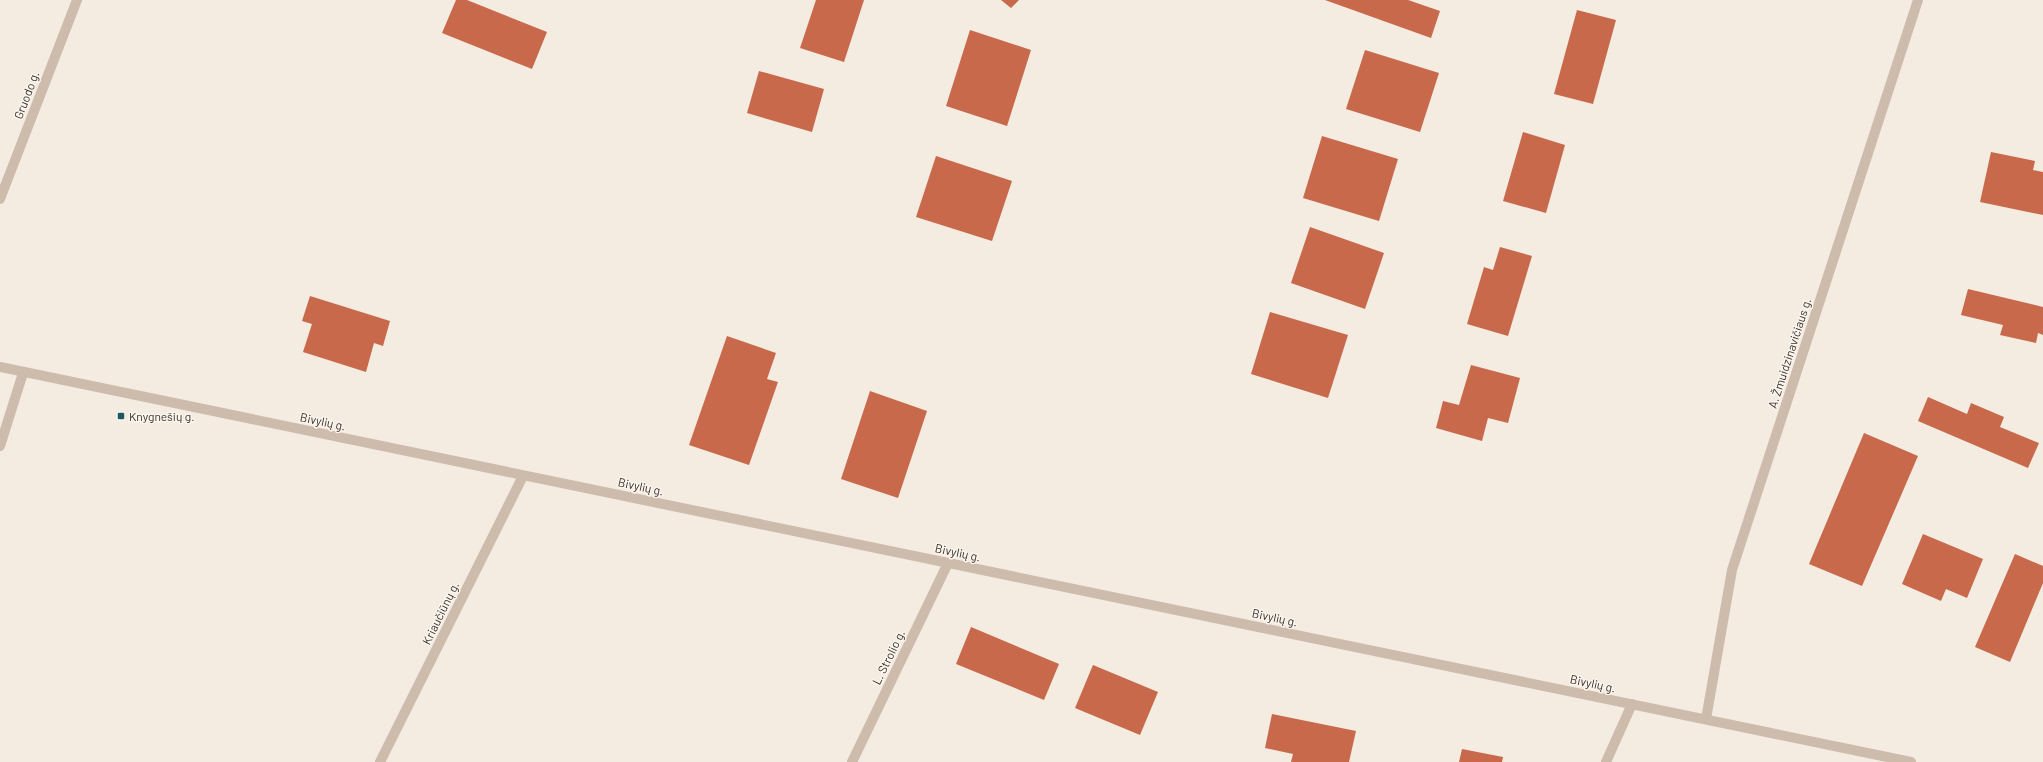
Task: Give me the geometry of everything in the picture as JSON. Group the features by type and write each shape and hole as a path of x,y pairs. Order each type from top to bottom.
{"street":[{"name":"Gruodo g.","path":"0,199 77,0"},
{"name":"A. Žmuidzinavičiaus g.","path":"1706,719 1732,570 1918,0"},
{"name":"Bivylių g.","path":"0,367 1911,762"},
{"path":"0,446 23,372"},
{"name":"Kriaučiūnų g.","path":"380,762 523,476"},
{"name":"L. Strolio g.","path":"852,762 948,563"},
{"path":"1606,762 1632,704"}],"building":[{"path":"456,0 467,0 547,32 532,69 442,33"},
{"path":"816,0 864,0 844,62 800,48"},
{"path":"1001,0 1019,0 1011,8"},
{"path":"1325,0 1408,0 1440,11 1431,38"},
{"path":"1577,10 1616,20 1593,104 1554,94"},
{"path":"970,30 1031,50 1007,126 946,106"},
{"path":"1365,50 1439,73 1420,132 1346,109"},
{"path":"759,71 824,89 812,132 747,113"},
{"path":"1523,132 1565,145 1546,213 1503,201"},
{"path":"1322,136 1398,159 1379,221 1303,198"},
{"path":"1991,152 2035,161 2033,170 2043,172 2043,215 1980,202"},
{"path":"936,156 1012,181 992,241 916,217"},
{"path":"1310,227 1384,253 1365,309 1291,283"},
{"path":"1500,247 1532,256 1508,336 1467,324 1484,267 1493,270"},
{"path":"1968,289 2043,307 2043,335 2038,333 2036,343 2000,335 2003,325 1961,315"},
{"path":"310,296 390,321 383,346 374,343 366,372 303,352 312,324 302,321"},
{"path":"1270,312 1348,335 1328,398 1251,374"},
{"path":"727,336 776,353 767,379 778,382 749,465 689,445"},
{"path":"1471,365 1520,378 1508,423 1488,418 1482,441 1436,428 1443,401 1459,405"},
{"path":"870,391 927,411 898,498 841,479"},
{"path":"1928,397 1967,414 1971,403 2004,417 2000,427 2039,443 2028,468 1918,421"},
{"path":"1864,433 1918,456 1862,586 1809,564"},
{"path":"1923,534 1983,559 1967,598 1946,589 1941,601 1902,584"},
{"path":"2015,554 2043,566 2043,583 2010,662 1975,647"},
{"path":"971,627 1059,664 1044,700 956,664"},
{"path":"1093,665 1158,692 1140,735 1075,708"},
{"path":"1272,714 1356,731 1349,762 1291,762 1293,754 1265,748"},
{"path":"1462,749 1503,757 1502,762 1459,762"}],"place":[{"name":"Knygnešių g.","path":"121,416"}]}
